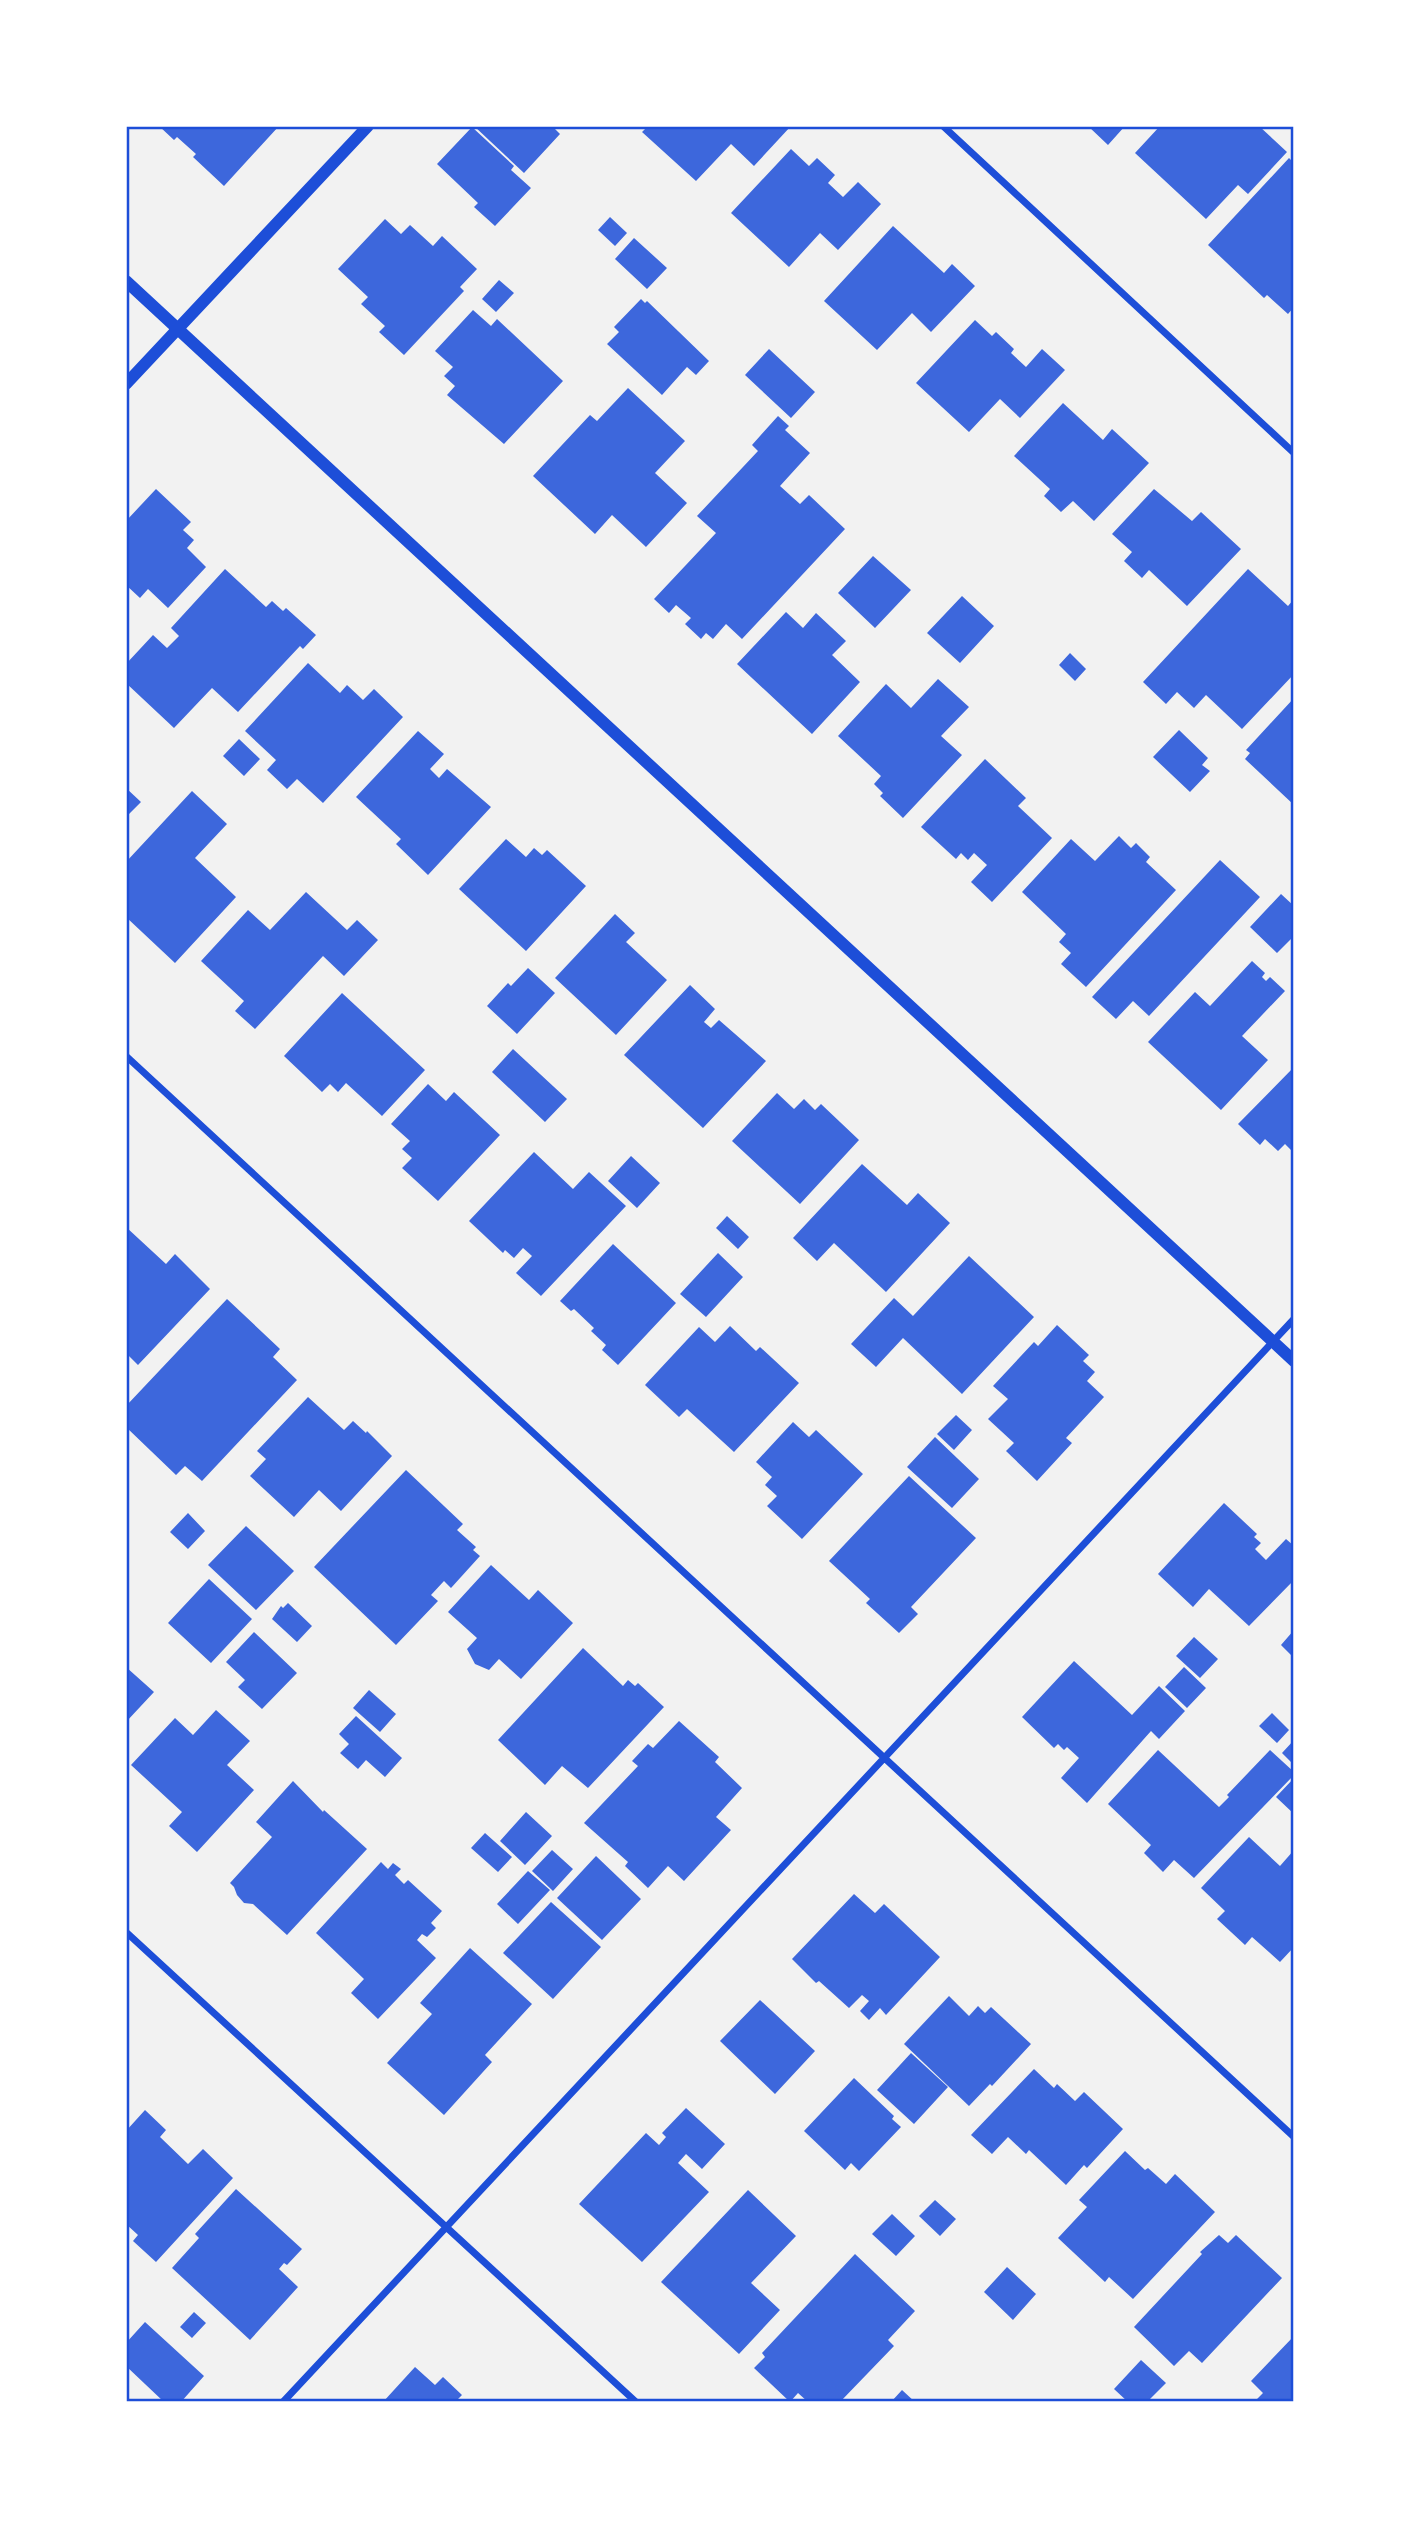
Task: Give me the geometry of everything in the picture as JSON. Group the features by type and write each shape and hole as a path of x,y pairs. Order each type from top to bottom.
{"street":[{"path":"126,384 368,126"},
{"path":"943,126 1294,453"},
{"path":"126,281 1294,1361"},
{"path":"126,1056 1294,2137"},
{"path":"283,2402 1294,1320"},
{"path":"126,1932 636,2402"}],"building":[{"path":"159,126 279,126 224,186 193,157 196,154 177,137 174,140"},
{"path":"474,126 552,126 560,134 524,173"},
{"path":"648,126 791,126 754,166 731,144 696,181 642,132"},
{"path":"1088,126 1125,126 1108,145"},
{"path":"1160,126 1259,126 1287,152 1248,194 1238,185 1206,219 1135,153"},
{"path":"472,127 514,166 511,170 531,188 495,226 474,207 478,203 437,164"},
{"path":"791,149 809,166 817,158 835,175 828,183 843,197 858,182 881,204 838,250 820,233 789,267 731,213"},
{"path":"1289,158 1294,163 1294,307 1288,314 1267,295 1264,298 1208,245"},
{"path":"610,217 627,233 615,246 598,230"},
{"path":"385,219 401,234 410,225 433,246 442,236 477,269 460,287 464,291 404,355 379,332 385,326 361,304 368,297 338,269"},
{"path":"893,226 944,273 952,264 975,286 931,332 912,313 877,350 824,301"},
{"path":"634,238 667,268 647,289 615,259"},
{"path":"499,280 514,293 496,312 482,299"},
{"path":"641,299 645,303 647,301 709,361 696,375 687,367 662,395 607,344 619,332 614,327"},
{"path":"473,310 491,326 497,319 563,381 504,444 447,395 455,386 444,376 453,367 435,351"},
{"path":"975,320 992,336 996,332 1014,349 1011,353 1026,367 1042,349 1065,370 1020,418 1000,399 969,432 916,383"},
{"path":"769,349 815,392 791,418 745,375"},
{"path":"628,388 685,441 655,473 687,503 646,547 612,515 595,534 533,476 590,415 597,421"},
{"path":"1063,403 1103,440 1112,429 1149,463 1094,521 1073,501 1061,512 1044,496 1050,489 1014,456"},
{"path":"778,416 789,426 785,430 810,453 780,486 800,504 809,495 845,529 742,639 726,624 713,639 706,633 701,639 685,624 691,618 676,605 669,613 654,599 716,533 697,516 758,451 752,445"},
{"path":"156,489 191,522 183,530 194,540 187,548 206,567 168,608 148,589 140,598 126,585 126,521"},
{"path":"1154,489 1192,521 1201,512 1241,549 1187,606 1149,570 1142,578 1124,561 1132,552 1112,534"},
{"path":"873,556 911,590 875,628 838,593"},
{"path":"225,569 266,607 272,601 283,611 286,608 316,635 303,649 300,646 238,712 212,688 174,728 126,683 126,664 153,635 167,648 179,636 171,628"},
{"path":"1248,569 1288,606 1294,599 1294,674 1242,729 1206,695 1194,708 1177,692 1166,704 1143,682"},
{"path":"962,596 994,626 960,663 927,633"},
{"path":"786,612 803,628 816,613 846,641 832,655 860,682 812,734 737,664"},
{"path":"1070,653 1086,669 1075,681 1059,665"},
{"path":"308,663 340,693 347,685 363,700 374,689 403,717 323,803 297,779 287,789 267,770 276,760 245,731"},
{"path":"938,679 969,707 941,736 962,755 903,818 880,796 883,793 874,784 881,776 838,736 886,684 911,708"},
{"path":"1294,698 1294,805 1245,759 1250,753 1246,750"},
{"path":"1179,730 1208,758 1202,765 1210,771 1190,792 1153,757"},
{"path":"418,731 444,754 430,769 439,778 447,769 491,807 428,875 396,844 401,839 356,797"},
{"path":"239,739 260,759 244,776 223,756"},
{"path":"985,759 1026,798 1018,806 1052,838 992,902 971,882 987,865 974,853 968,860 961,853 956,859 921,827"},
{"path":"126,788 141,802 126,817"},
{"path":"192,791 227,824 195,858 236,897 175,963 126,917 126,862"},
{"path":"1119,836 1131,848 1136,843 1150,857 1146,862 1176,890 1086,987 1061,964 1071,953 1059,942 1066,934 1022,892 1071,839 1095,861"},
{"path":"506,839 526,857 534,848 542,855 547,850 586,886 526,951 459,889"},
{"path":"1220,860 1260,897 1149,1016 1133,1001 1116,1019 1092,997"},
{"path":"306,892 347,930 357,920 378,940 344,976 323,956 255,1029 235,1011 244,1001 201,961 248,910 270,930"},
{"path":"1281,894 1294,906 1294,936 1277,953 1250,927"},
{"path":"615,914 635,933 626,942 667,980 616,1035 555,978"},
{"path":"1252,961 1265,973 1262,977 1266,981 1270,977 1285,991 1242,1036 1268,1060 1221,1110 1148,1042 1195,992 1210,1006"},
{"path":"528,968 555,993 517,1034 487,1006 508,983 511,986"},
{"path":"690,985 715,1009 704,1022 711,1028 719,1020 766,1061 703,1128 624,1055"},
{"path":"342,993 425,1070 382,1116 346,1083 338,1092 330,1084 322,1092 284,1056"},
{"path":"513,1049 567,1099 545,1122 492,1072"},
{"path":"1294,1067 1294,1153 1285,1144 1278,1151 1265,1139 1260,1145 1238,1124"},
{"path":"428,1084 446,1101 454,1092 500,1135 438,1201 402,1168 412,1158 402,1149 410,1141 391,1124"},
{"path":"777,1093 794,1109 804,1099 815,1110 821,1104 859,1140 800,1204 732,1141"},
{"path":"534,1152 573,1189 589,1172 626,1206 541,1296 516,1273 532,1256 523,1248 514,1258 505,1250 503,1253 469,1221"},
{"path":"631,1156 660,1183 637,1208 608,1181"},
{"path":"862,1164 907,1205 918,1193 950,1223 886,1292 834,1243 817,1261 793,1238"},
{"path":"727,1216 749,1237 738,1249 716,1228"},
{"path":"126,1227 166,1264 175,1254 210,1289 138,1365 126,1353"},
{"path":"613,1244 676,1303 618,1365 602,1350 606,1345 591,1331 594,1328 574,1309 571,1311 560,1301"},
{"path":"718,1253 743,1277 706,1317 680,1294"},
{"path":"969,1256 1034,1317 962,1394 903,1338 876,1367 851,1344 894,1298 913,1316"},
{"path":"227,1299 280,1349 273,1357 297,1380 202,1481 185,1466 176,1475 126,1427 126,1406"},
{"path":"1057,1325 1089,1355 1083,1361 1095,1372 1087,1381 1104,1397 1066,1438 1072,1443 1037,1481 1006,1451 1014,1443 988,1419 1008,1399 993,1386 1034,1342 1038,1346"},
{"path":"730,1326 756,1351 760,1347 799,1383 734,1452 687,1409 679,1417 645,1385 699,1327 715,1342"},
{"path":"308,1397 344,1430 353,1421 392,1456 341,1511 319,1490 294,1517 250,1476 266,1459 257,1451"},
{"path":"956,1415 972,1430 954,1450 937,1434"},
{"path":"793,1422 809,1437 816,1430 863,1474 802,1539 767,1506 777,1496 765,1485 772,1477 756,1462"},
{"path":"935,1437 979,1479 952,1508 907,1467"},
{"path":"406,1470 463,1524 457,1530 476,1547 473,1550 480,1556 451,1588 444,1581 431,1595 438,1601 396,1645 314,1567"},
{"path":"909,1476 976,1538 911,1607 918,1614 899,1633 866,1603 870,1599 829,1561"},
{"path":"1224,1503 1257,1534 1254,1537 1261,1543 1255,1549 1266,1560 1286,1539 1294,1546 1294,1580 1249,1626 1209,1589 1193,1607 1158,1574"},
{"path":"188,1513 205,1531 188,1549 170,1532"},
{"path":"246,1526 294,1571 256,1610 208,1565"},
{"path":"491,1565 529,1600 538,1590 573,1623 521,1679 499,1659 489,1670 475,1664 467,1649 477,1638 448,1612"},
{"path":"209,1579 252,1619 211,1663 168,1623"},
{"path":"288,1603 312,1626 297,1642 272,1619 281,1606 283,1608"},
{"path":"1294,1630 1294,1658 1281,1645"},
{"path":"254,1632 297,1673 262,1709 238,1687 245,1680 226,1662"},
{"path":"1194,1637 1218,1659 1200,1678 1176,1656"},
{"path":"583,1648 623,1686 628,1680 635,1686 638,1683 664,1707 588,1788 562,1766 545,1785 498,1740"},
{"path":"1074,1661 1132,1715 1159,1686 1185,1711 1159,1739 1151,1731 1087,1803 1061,1778 1079,1758 1067,1747 1064,1750 1058,1744 1054,1748 1022,1717"},
{"path":"126,1667 154,1692 126,1722"},
{"path":"1184,1667 1206,1688 1187,1708 1165,1687"},
{"path":"369,1690 396,1714 380,1732 353,1708"},
{"path":"216,1710 250,1741 227,1765 254,1790 197,1852 169,1826 182,1812 131,1765 175,1718 193,1735"},
{"path":"1272,1713 1289,1730 1277,1743 1259,1726"},
{"path":"356,1716 402,1758 385,1777 366,1760 358,1769 340,1753 349,1744 339,1734"},
{"path":"679,1721 719,1757 715,1762 742,1788 716,1817 731,1830 684,1881 668,1866 648,1888 625,1866 628,1862 584,1823 638,1766 632,1761 648,1744 653,1748"},
{"path":"1294,1740 1294,1765 1282,1753"},
{"path":"1158,1750 1219,1807 1270,1750 1294,1775 1194,1878 1174,1860 1163,1872 1144,1853 1151,1845 1108,1804"},
{"path":"1294,1778 1294,1814 1276,1797"},
{"path":"293,1781 323,1812 324,1810 367,1849 287,1935 253,1904 244,1903 230,1883 272,1837 256,1822"},
{"path":"526,1812 552,1836 525,1865 500,1841"},
{"path":"485,1833 512,1857 498,1872 471,1848"},
{"path":"1249,1837 1280,1866 1294,1850 1294,1947 1280,1962 1252,1937 1245,1945 1217,1919 1225,1911 1201,1888"},
{"path":"552,1850 573,1869 553,1891 532,1871"},
{"path":"596,1856 641,1899 602,1940 557,1898"},
{"path":"381,1862 388,1869 393,1863 401,1869 395,1875 404,1884 408,1880 442,1911 431,1923 436,1928 427,1937 422,1934 417,1940 436,1958 378,2019 351,1993 364,1979 316,1933"},
{"path":"528,1871 550,1890 518,1924 497,1904"},
{"path":"854,1894 875,1913 884,1904 940,1957 886,2015 880,2008 869,2020 860,2011 869,2001 862,1995 849,2008 819,1981 816,1983 792,1959"},
{"path":"551,1902 601,1947 553,1999 503,1953"},
{"path":"470,1948 532,2004 485,2055 492,2062 444,2115 387,2063 432,2014 420,2003"},
{"path":"949,1996 969,2016 978,2006 985,2013 991,2007 1031,2044 992,2086 990,2084 969,2106 904,2044"},
{"path":"760,2000 815,2051 775,2094 720,2041"},
{"path":"911,2053 948,2087 914,2124 877,2090"},
{"path":"1034,2069 1054,2088 1057,2084 1075,2101 1084,2092 1123,2129 1087,2168 1084,2165 1066,2185 1029,2150 1026,2154 1008,2137 992,2154 971,2135"},
{"path":"854,2078 894,2116 892,2119 901,2127 859,2171 851,2163 845,2170 804,2131"},
{"path":"686,2108 725,2144 702,2169 686,2154 678,2163 709,2192 642,2262 579,2204 646,2133 659,2145 666,2137 662,2133"},
{"path":"145,2110 166,2130 160,2137 188,2164 203,2149 233,2178 156,2262 133,2241 138,2235 126,2224 126,2131"},
{"path":"1125,2151 1145,2170 1148,2168 1166,2184 1175,2174 1215,2212 1133,2299 1109,2277 1105,2282 1058,2238 1087,2207 1079,2200"},
{"path":"236,2189 302,2249 287,2265 284,2263 279,2269 298,2287 250,2340 172,2268 199,2238 195,2234"},
{"path":"748,2190 796,2236 751,2283 780,2310 739,2354 661,2282"},
{"path":"935,2200 956,2219 940,2236 919,2216"},
{"path":"892,2214 915,2236 896,2256 872,2234"},
{"path":"1219,2235 1228,2243 1236,2235 1282,2278 1202,2363 1189,2351 1174,2366 1134,2327 1202,2254 1200,2252"},
{"path":"855,2254 915,2311 888,2340 894,2346 840,2402 808,2402 798,2393 790,2402 754,2368 765,2357 762,2353"},
{"path":"1007,2267 1036,2294 1013,2320 984,2292"},
{"path":"194,2312 206,2323 192,2338 180,2327"},
{"path":"145,2322 204,2376 181,2402 164,2402 126,2366 126,2343"},
{"path":"1294,2336 1294,2402 1254,2402 1263,2393 1251,2381"},
{"path":"1141,2360 1166,2383 1147,2402 1128,2402 1114,2389"},
{"path":"415,2367 435,2385 443,2377 462,2395 455,2402 383,2402"},
{"path":"902,2390 915,2402 891,2402"}]}
